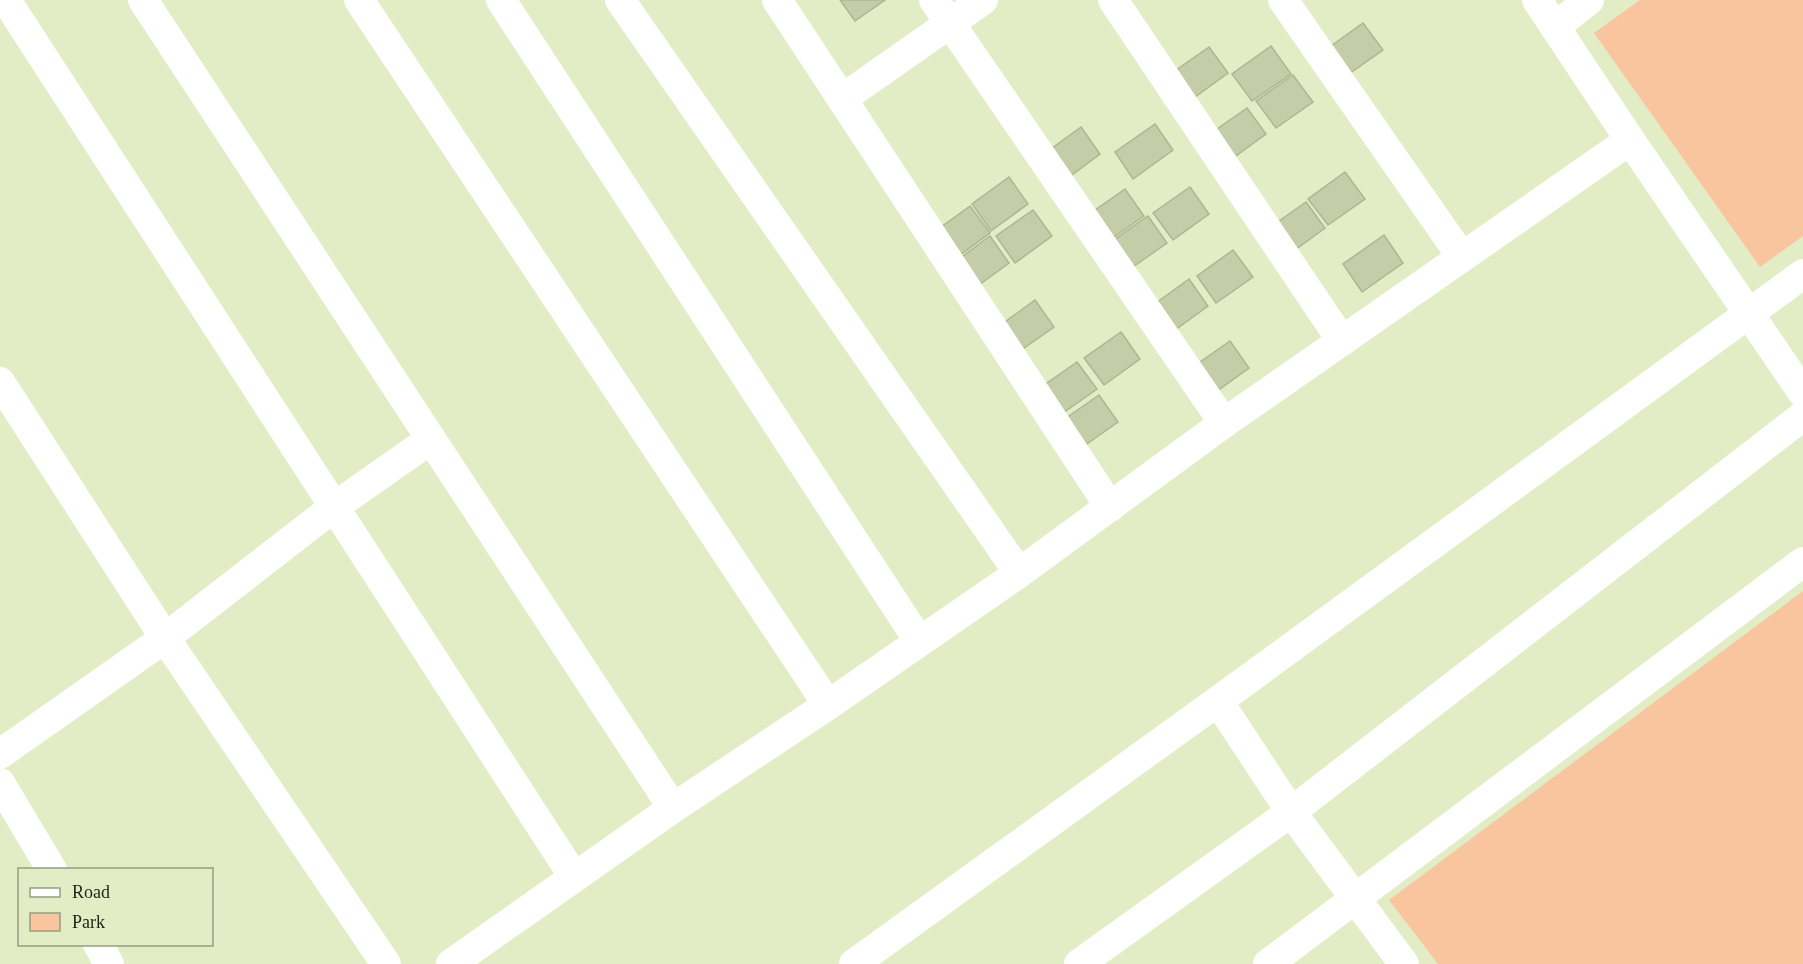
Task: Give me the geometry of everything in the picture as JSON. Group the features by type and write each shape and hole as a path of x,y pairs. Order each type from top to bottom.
{"street":[{"path":"6,0 574,878"},
{"path":"143,0 673,808"},
{"path":"359,0 828,705"},
{"path":"501,0 919,641"},
{"path":"620,0 1019,573"},
{"path":"777,0 1110,507"},
{"path":"842,99 942,12 983,0"},
{"path":"1113,0 1342,341"},
{"path":"1283,0 1462,257"},
{"path":"1538,0 1630,140 1803,393"},
{"path":"1555,27 1589,0"},
{"path":"942,12 1224,423"},
{"path":"451,964 673,808 828,705 1019,573 1224,423 1630,140"},
{"path":"855,964 1803,274"},
{"path":"0,382 165,638 386,964"},
{"path":"1079,964 1291,812 1803,416"},
{"path":"0,754 165,638 334,507 431,439"},
{"path":"1268,964 1803,562"},
{"path":"1218,701 1291,812 1404,964"},
{"path":"0,783 51,868"},
{"path":"99,946 109,964"}],"green space":[{"path":"1640,0 1803,0 1803,236 1760,267 1594,33"},
{"path":"1803,591 1803,964 1438,964 1389,900"}],"building":[{"path":"840,0 885,0 855,21"},
{"path":"1363,23 1383,50 1346,76 1327,49"},
{"path":"1271,46 1291,74 1252,101 1232,74"},
{"path":"1209,47 1228,73 1191,100 1172,73"},
{"path":"1293,75 1313,102 1276,128 1256,101"},
{"path":"1247,108 1266,134 1229,161 1210,134"},
{"path":"1155,124 1173,150 1133,179 1115,152"},
{"path":"1081,127 1100,154 1064,181 1044,154"},
{"path":"1345,172 1365,199 1328,225 1308,199"},
{"path":"1009,177 1028,204 991,231 972,204"},
{"path":"1190,187 1209,214 1173,240 1153,213"},
{"path":"1125,189 1144,216 1107,242 1088,215"},
{"path":"1306,202 1325,228 1288,255 1269,228"},
{"path":"970,206 990,233 953,260 933,233"},
{"path":"1033,210 1052,236 1015,263 996,236"},
{"path":"1148,216 1167,243 1130,269 1111,242"},
{"path":"1384,235 1403,263 1362,292 1343,264"},
{"path":"990,236 1009,263 972,290 953,263"},
{"path":"1233,250 1253,277 1216,303 1197,276"},
{"path":"1189,279 1208,306 1171,333 1152,306"},
{"path":"1035,300 1054,327 1017,353 998,327"},
{"path":"1121,332 1140,359 1104,385 1084,358"},
{"path":"1230,341 1249,368 1213,394 1193,367"},
{"path":"1077,362 1097,389 1060,415 1040,388"},
{"path":"1099,395 1118,422 1081,448 1062,421"}]}
